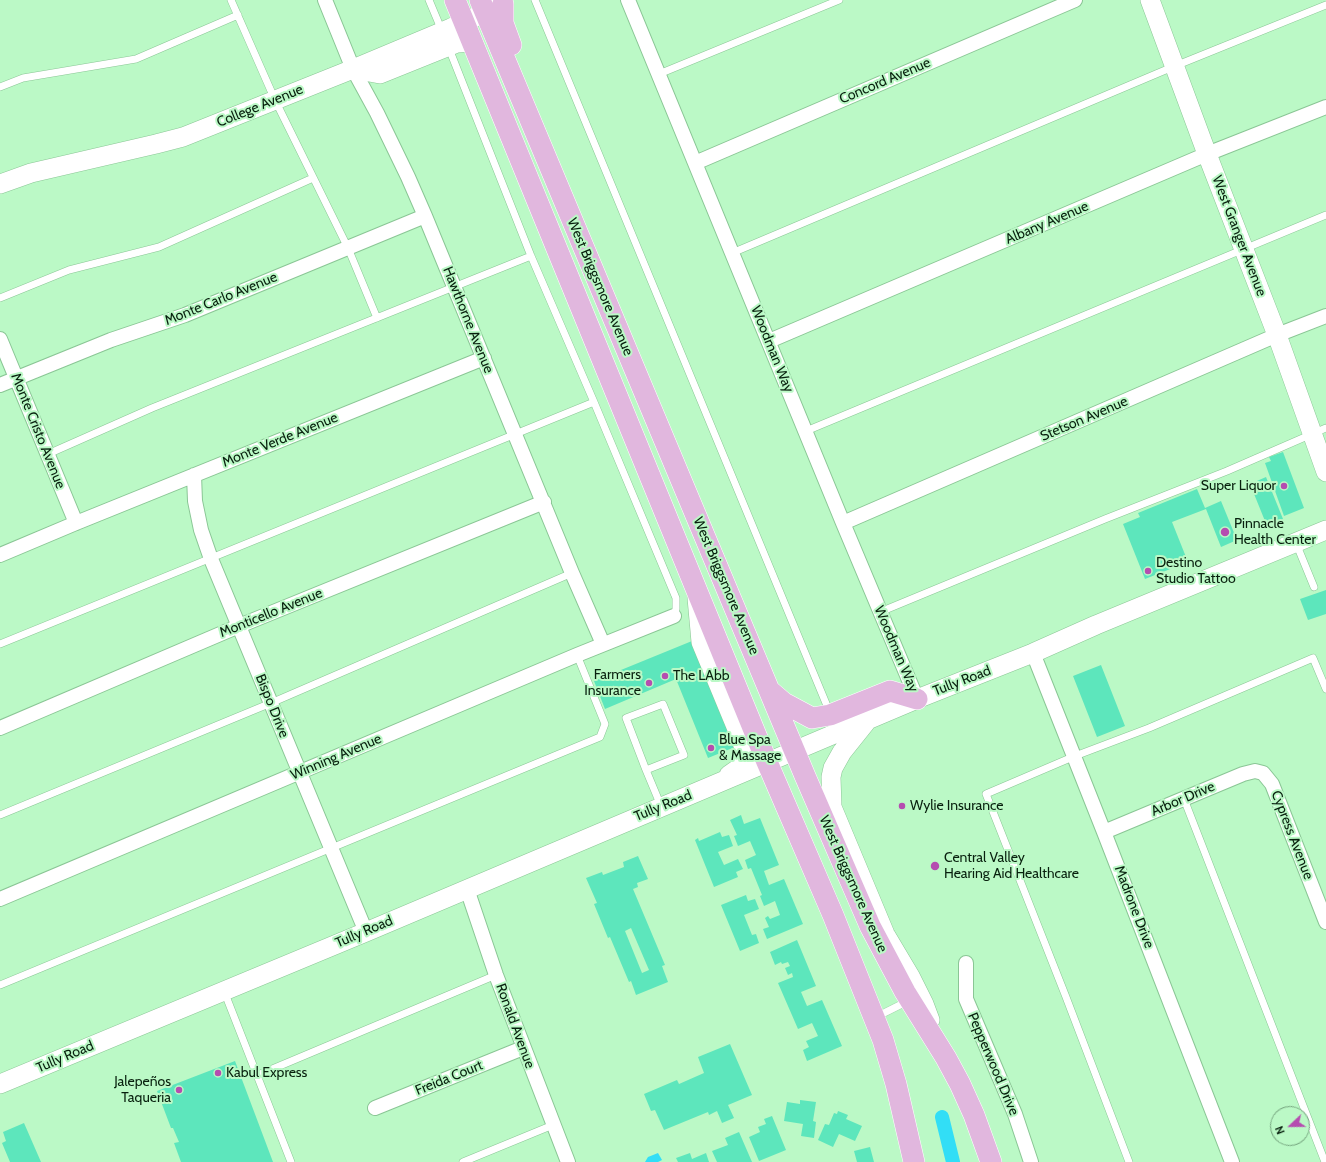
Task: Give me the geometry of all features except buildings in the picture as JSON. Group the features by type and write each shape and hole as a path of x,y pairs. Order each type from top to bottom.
{"main road":[{"name":"West Briggsmore Avenue","path":"455,0 767,762 883,1040 896,1084 914,1162"},
{"name":"West Granger Avenue","path":"1150,0 1277,336 1319,431 1326,472"},
{"name":"College Avenue","path":"0,184 31,173 183,137 353,69 445,39 464,22 494,4"},
{"name":"West Briggsmore Avenue","path":"494,4 564,202 794,750 870,926 910,1000 946,1058 960,1084 974,1115 991,1162"},
{"path":"353,69 380,74 445,39 472,42"},
{"name":"Tully Road","path":"0,1084 366,932 794,750 866,721 917,698 1033,653 1096,625 1326,530"},
{"path":"696,586 701,642 737,729 746,756 739,768 720,782"},
{"path":"769,690 784,702 812,718 830,715 890,691 917,698"},
{"path":"866,721 842,752 833,768 831,777 832,807 885,934 910,976 924,1004 932,1028 946,1058"}],"street":[{"name":"Hawthorne Avenue","path":"324,0 353,69 408,176 516,434 572,573 603,644"},
{"name":"Woodman Way","path":"628,0 843,523 917,698"},
{"name":"Concord Avenue","path":"694,163 1075,0"},
{"path":"367,94 370,82 380,74"},
{"name":"Albany Avenue","path":"769,341 1207,154 1326,108"},
{"name":"Monte Carlo Avenue","path":"0,385 111,340 185,315 425,216"},
{"name":"Stetson Avenue","path":"843,523 1326,316"},
{"name":"Monte Cristo Avenue","path":"0,339 76,522"},
{"name":"Monte Verde Avenue","path":"0,555 76,522 484,358"},
{"name":"Bispo Drive","path":"194,475 195,501 201,530 210,559 366,932"},
{"name":"Monticello Avenue","path":"0,728 239,626 544,502"},
{"name":"Winning Avenue","path":"0,899 577,654 674,616"},
{"name":"Madrone Drive","path":"1033,653 1232,1162"},
{"name":"Arbor Drive","path":"1104,832 1243,774 1255,771 1263,773"},
{"name":"Cypress Avenue","path":"1263,773 1272,784 1326,922"},
{"name":"Ronald Avenue","path":"467,889 496,975 523,1048 568,1162"},
{"name":"Pepperwood Drive","path":"966,963 966,999 1015,1114 1032,1162"},
{"name":"Freida Court","path":"375,1108 523,1048"}],"lane":[{"path":"232,0 275,100 312,178 348,248 377,318"},
{"path":"429,0 531,256 676,598 676,609 674,616"},
{"path":"535,0 830,715"},
{"path":"659,74 839,0"},
{"path":"732,253 1175,66 1326,5"},
{"path":"0,87 23,78 136,59 238,15"},
{"path":"0,298 69,270 159,246 312,178"},
{"path":"806,431 1326,215"},
{"path":"48,454 152,408 531,256"},
{"path":"0,644 594,402"},
{"path":"880,612 1105,519 1227,471 1319,431"},
{"path":"1296,543 1314,587"},
{"path":"0,815 271,703 572,573"},
{"path":"0,984 600,737 605,724 577,654"},
{"path":"1129,1162 986,794 1074,756 1149,728 1313,658 1326,689"},
{"path":"646,770 684,755 663,704 626,718 646,770 661,807"},
{"path":"1184,799 1325,1162"},
{"path":"258,1075 496,975"},
{"path":"224,991 291,1162"},
{"path":"874,1018 910,1000"},
{"path":"463,1162 553,1125"}],"water":[{"path":"658,1153 662,1160 658,1162 645,1162 648,1157"}],"waterway":[{"path":"942,1117 953,1162"}],"place":[{"name":"Super Liquor","path":"1284,486"},
{"name":"Pinnacle Health Center","path":"1225,532"},
{"name":"Destino Studio Tattoo","path":"1148,571"},
{"name":"The LAbb","path":"665,676"},
{"name":"Farmers Insurance","path":"649,683"},
{"name":"Blue Spa & Massage","path":"711,748"},
{"name":"Wylie Insurance","path":"902,806"},
{"name":"Central Valley Hearing Aid Healthcare","path":"935,866"},
{"name":"Kabul Express","path":"218,1073"},
{"name":"Jalepeños Taqueria","path":"179,1090"}]}
